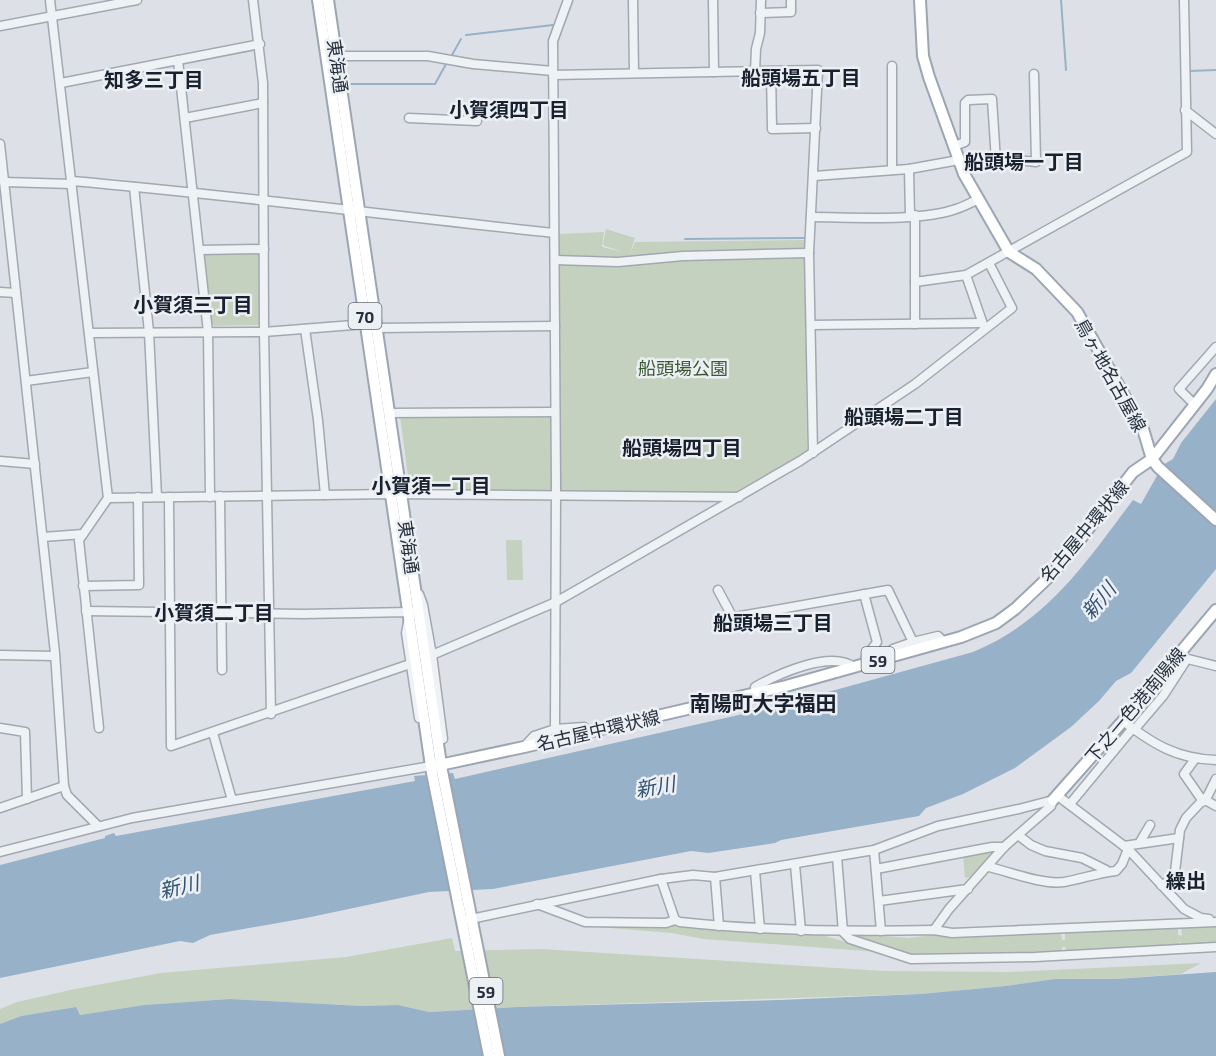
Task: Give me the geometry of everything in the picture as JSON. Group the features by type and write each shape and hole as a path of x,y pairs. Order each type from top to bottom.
{"main road":[{"name":"東海通","path":"318,0 354,211 396,494 410,612 437,769 467,919 499,1056"},
{"name":"東海通","path":"328,0 354,211"},
{"name":"鳥ヶ地名古屋線","path":"920,0 923,56 959,161 977,200 1009,252 1036,269 1077,312 1143,429 1155,463"},
{"name":"東海通","path":"371,326 389,413 396,494 414,583 437,769"},
{"name":"名古屋中環状線","path":"437,769 755,693 944,642 988,626 1015,609 1055,571 1133,472 1155,463 1216,374"},
{"path":"1155,463 1216,520"},
{"name":"下之一色港南陽線","path":"1055,798 1123,722 1144,693 1182,657 1215,614"},
{"name":"東海通","path":"467,919 489,1056"}],"street":[{"path":"50,0 108,498 79,540 99,728"},
{"path":"0,26 137,0"},
{"path":"253,0 260,44 263,104 264,332 271,714"},
{"path":"555,729 553,41 568,0"},
{"path":"633,0 634,73"},
{"path":"713,0 714,72"},
{"path":"755,71 761,0"},
{"path":"760,13 791,12 791,0"},
{"path":"915,282 966,275 1187,152 1184,0"},
{"path":"61,83 260,44"},
{"path":"336,56 428,56 473,64 553,73 818,70 809,253 813,453"},
{"path":"178,60 208,332 210,496"},
{"path":"892,66 892,170"},
{"path":"771,71 772,129 816,128"},
{"path":"814,177 909,169 959,161 978,163 1014,159 1036,162 1034,74"},
{"path":"954,146 965,142 965,103 968,100 992,99 996,161"},
{"path":"185,118 263,104"},
{"path":"1185,110 1216,134"},
{"path":"408,118 477,121"},
{"path":"0,144 2,181 55,656 64,786 68,795 98,826"},
{"path":"909,169 913,216 915,324"},
{"path":"2,181 72,183 193,192 554,232"},
{"path":"134,187 149,332 157,497"},
{"path":"811,217 913,216 955,210 977,200"},
{"path":"199,250 264,249"},
{"path":"555,260 618,262 683,256 809,253"},
{"path":"432,655 556,602 813,453 915,384 984,326 1012,308 989,263"},
{"path":"966,275 984,326"},
{"path":"0,292 16,293"},
{"path":"811,325 984,326"},
{"path":"89,333 264,332 371,326 555,326"},
{"path":"305,329 318,420 325,495"},
{"path":"1195,405 1179,389 1216,347"},
{"path":"26,381 93,372"},
{"path":"389,413 555,412"},
{"path":"0,460 35,464"},
{"path":"108,498 396,494 730,495 739,497"},
{"path":"220,496 222,670"},
{"path":"83,586 139,585 138,497"},
{"path":"169,497 171,747 410,664"},
{"path":"43,537 83,534"},
{"path":"414,583 423,604 443,739"},
{"path":"718,590 732,616 735,617 888,590 913,642"},
{"path":"864,594 877,642 866,657 866,663"},
{"path":"86,611 221,614 410,612 406,633 424,742"},
{"path":"886,658 893,649 913,642 938,636 944,642"},
{"path":"0,654 55,656"},
{"path":"1070,804 1163,696 1182,657 1216,666"},
{"path":"1123,722 1176,754 1195,759 1216,760"},
{"path":"524,747 534,736 555,729 579,726 584,727 588,732"},
{"path":"0,728 25,732 27,799"},
{"path":"213,733 231,800"},
{"path":"1195,759 1184,774 1200,797 1216,806"},
{"path":"0,852 98,826 231,800 437,769"},
{"path":"1161,885 1174,880 1179,838 1186,818 1204,801 1216,779"},
{"path":"0,808 64,786"},
{"path":"934,930 1004,848 1051,806 1055,798"},
{"path":"467,919 661,879 693,875 715,877 874,850 938,826 1019,809 1055,798 1070,804 1126,848 1184,909 1214,921"},
{"path":"1140,842 1150,825"},
{"path":"1018,835 1031,845 1045,851 1082,858 1098,868 1113,871"},
{"path":"1126,848 1140,842 1179,838"},
{"path":"876,869 992,847 1004,848"},
{"path":"988,867 1052,882 1063,882 1116,871 1122,864 1126,848"},
{"path":"874,850 881,931"},
{"path":"837,857 843,932 850,939 911,959 1035,957 1216,947"},
{"path":"795,865 801,931"},
{"path":"755,871 760,929"},
{"path":"715,877 719,926"},
{"path":"661,879 675,920"},
{"path":"879,901 968,889"},
{"path":"537,904 585,922 666,923 675,920 719,926 801,931 934,930 952,933 1214,921"},
{"path":"1180,923 1184,909"}],"green space":[{"name":"船頭場公園","path":"606,229 635,238 630,254 635,242 805,240 807,452 733,493 410,491 400,416 560,412 558,234 604,232 602,247 623,252 603,244"},
{"path":"206,252 258,252 261,255 261,324 214,326 211,322 204,255"},
{"path":"506,540 522,540 523,580 507,580"},
{"path":"990,850 994,855 975,876 965,878 963,855"},
{"path":"673,925 793,935 822,935 879,952 704,939 671,933 586,926 670,928"},
{"path":"1216,925 1216,944 1182,946 1180,941 1179,946 1066,951 1065,947 1062,947 1062,952 910,954 853,937 874,935 908,938 933,935 951,937 1061,933 1062,940 1065,940 1065,933 1178,927 1178,935 1182,936 1181,927"},
{"path":"452,938 455,951 542,949 884,971 1008,972 1201,963 1181,974 1116,979 1055,979 921,994 429,1012 398,1005 362,1006 230,999 144,1005 80,1015 76,1007 21,1016 0,1024 0,1009 17,1002 75,989 161,973 346,957"}],"water":[{"name":"新川","path":"1216,399 1216,569 1131,673 1116,681 1099,701 1071,727 1015,768 963,794 926,808 919,816 781,840 775,843 708,853 691,851 493,889 429,892 306,918 210,935 193,943 180,941 0,978 0,865 105,838 114,833 116,836 415,781 414,776 453,773 455,779 770,708 973,652 1023,624 1063,588 1099,546 1133,500 1141,504 1163,465 1173,459 1181,443"},
{"path":"1216,972 1216,1056 0,1056 0,1024 21,1016 76,1007 80,1015 144,1005 230,999 362,1006 398,1005 429,1012 921,994 1055,979 1116,979"}],"waterway":[{"path":"1061,0 1066,70"},
{"path":"466,35 553,25"},
{"path":"452,55 461,39"},
{"path":"351,84 435,84 446,64"},
{"path":"1189,71 1216,70"},
{"path":"685,239 805,238"}],"district":[{"name":"船頭場五丁目","path":"801,77"},
{"name":"知多三丁目","path":"154,79"},
{"name":"小賀須四丁目","path":"509,109"},
{"name":"船頭場一丁目","path":"1024,161"},
{"name":"小賀須三丁目","path":"193,304"},
{"name":"船頭場二丁目","path":"904,416"},
{"name":"船頭場四丁目","path":"682,447"},
{"name":"小賀須一丁目","path":"431,485"},
{"name":"小賀須二丁目","path":"214,612"},
{"name":"船頭場三丁目","path":"773,622"},
{"name":"南陽町大字福田","path":"763,702"},
{"name":"繰出","path":"1186,880"}]}
